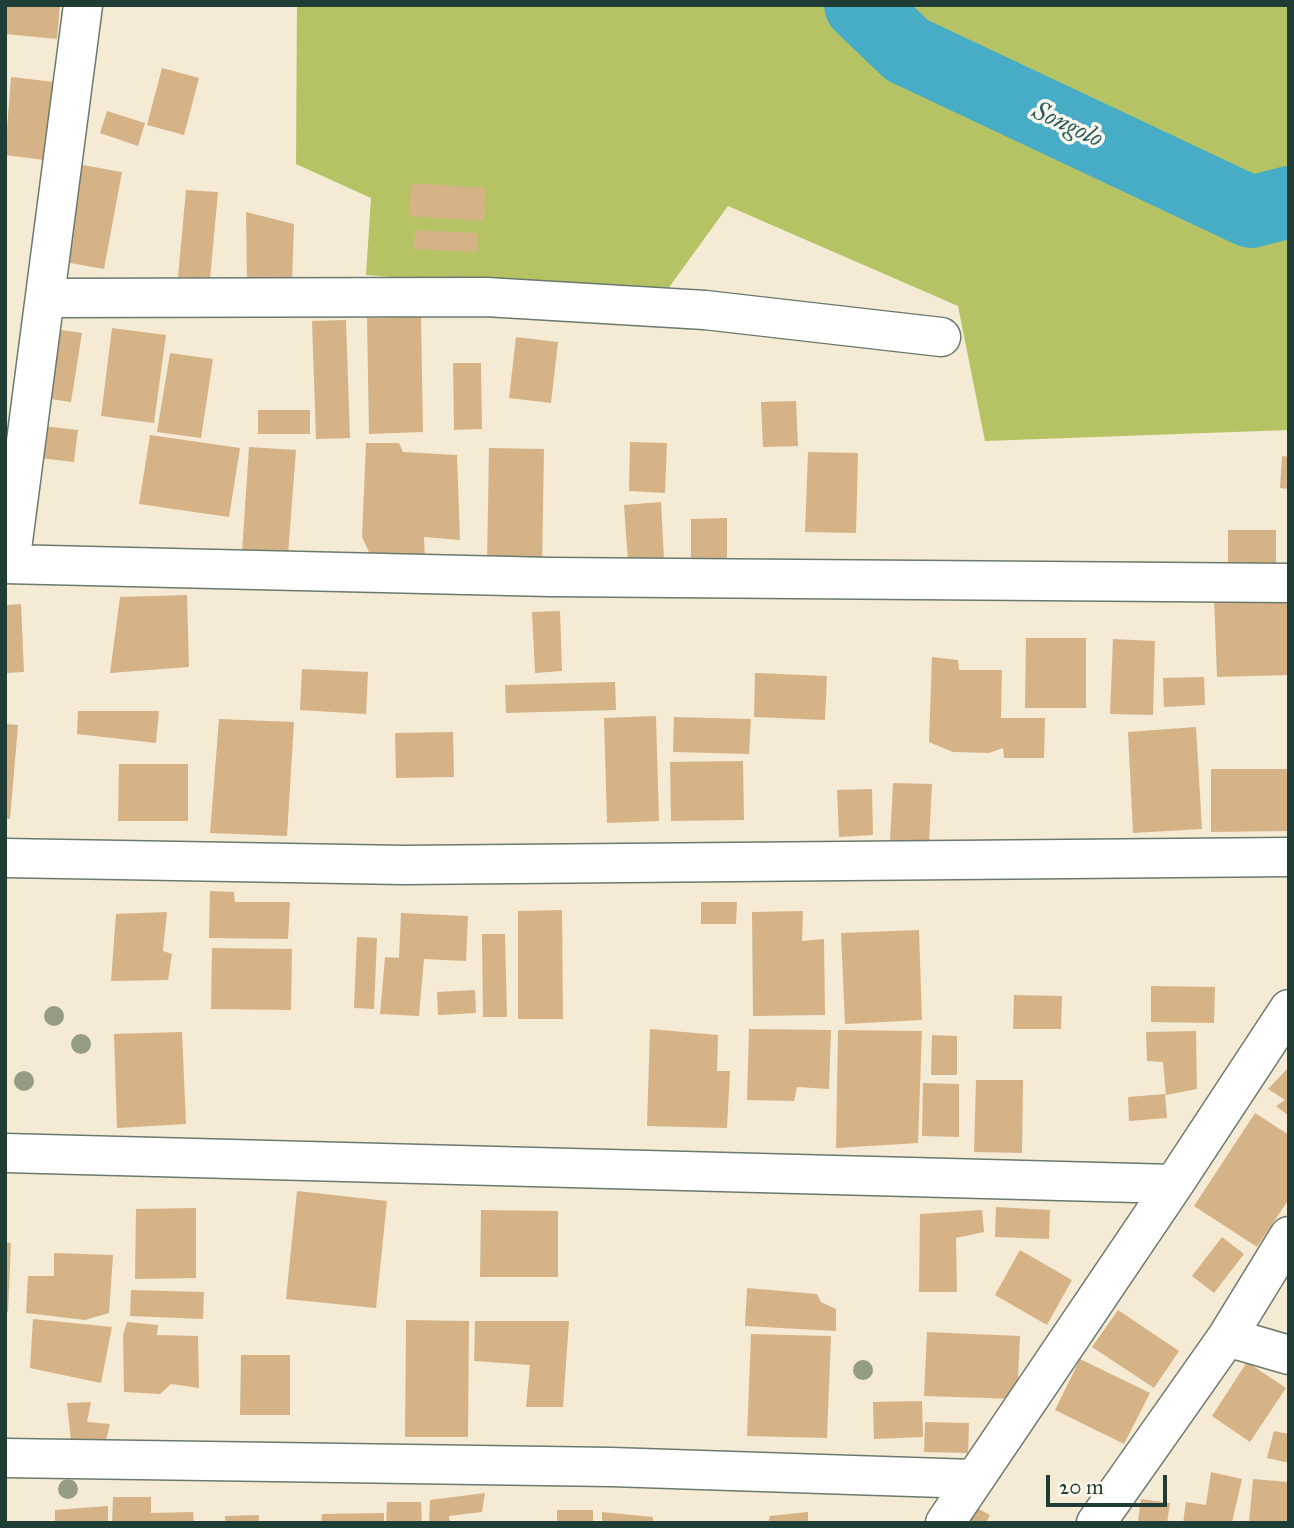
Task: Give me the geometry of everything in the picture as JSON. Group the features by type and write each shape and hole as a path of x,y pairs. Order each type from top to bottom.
{"street":[{"path":"83,5 8,564 536,576 1289,583"},
{"path":"45,298 486,297 705,310 941,337"},
{"path":"5,858 403,865 1289,857"},
{"path":"945,1523 1289,1009"},
{"path":"5,1153 1174,1184"},
{"path":"1096,1523 1227,1337 1289,1236"},
{"path":"1227,1337 1289,1355"},
{"path":"5,1458 611,1467 973,1479"}],"green space":[{"path":"297,5 1289,5 1289,430 985,441 958,306 728,206 662,297 366,275 371,198 296,164"}],"building":[{"path":"5,5 60,5 57,39 5,34"},
{"path":"162,68 199,78 184,135 147,125"},
{"path":"11,77 54,82 44,160 5,155"},
{"path":"107,111 145,123 138,146 100,133"},
{"path":"71,163 122,172 104,269 53,260"},
{"path":"411,183 486,188 484,221 409,216"},
{"path":"186,190 218,192 210,279 178,277"},
{"path":"246,212 294,224 292,282 247,281"},
{"path":"415,230 478,233 477,252 414,249"},
{"path":"421,317 423,432 369,434 367,318"},
{"path":"346,320 350,438 316,439 312,321"},
{"path":"112,328 166,335 154,423 101,416"},
{"path":"55,329 82,333 71,402 44,398"},
{"path":"516,337 558,342 551,403 509,398"},
{"path":"170,353 213,359 201,438 157,432"},
{"path":"453,363 481,363 482,429 454,430"},
{"path":"796,401 798,446 763,447 761,402"},
{"path":"258,410 310,410 310,434 258,434"},
{"path":"43,426 78,430 74,462 39,458"},
{"path":"150,435 240,448 229,517 139,504"},
{"path":"630,442 667,443 665,493 629,491"},
{"path":"366,443 399,443 403,452 457,455 460,540 424,537 425,560 374,563 362,537"},
{"path":"249,447 296,450 288,555 242,552"},
{"path":"489,448 544,449 542,564 487,563"},
{"path":"808,452 858,453 856,533 805,532"},
{"path":"1282,456 1289,457 1289,489 1280,488"},
{"path":"661,502 664,559 628,562 624,505"},
{"path":"727,518 727,566 691,566 691,519"},
{"path":"1228,530 1276,530 1276,577 1228,578"},
{"path":"1287,594 1289,675 1217,677 1214,597"},
{"path":"187,595 189,667 110,673 120,597"},
{"path":"21,604 24,672 5,673 5,605"},
{"path":"560,611 562,671 535,673 532,612"},
{"path":"1026,638 1086,638 1086,708 1025,708"},
{"path":"1113,639 1155,641 1153,715 1110,714"},
{"path":"932,657 958,660 959,670 1002,670 1001,718 1045,718 1044,758 1004,758 1003,748 989,753 953,752 929,742"},
{"path":"302,669 368,672 366,714 300,710"},
{"path":"755,673 827,676 825,720 754,717"},
{"path":"1204,677 1205,705 1164,707 1163,678"},
{"path":"615,682 616,710 506,713 505,685"},
{"path":"78,711 159,711 156,743 77,734"},
{"path":"656,716 659,821 607,823 604,718"},
{"path":"674,717 751,719 749,754 673,752"},
{"path":"219,719 294,722 287,836 210,833"},
{"path":"5,724 18,725 10,819 5,818"},
{"path":"1196,727 1202,829 1133,833 1128,732"},
{"path":"453,732 454,777 396,778 395,733"},
{"path":"743,761 744,820 671,821 670,762"},
{"path":"119,764 188,764 188,821 118,821"},
{"path":"1211,769 1288,769 1288,831 1211,832"},
{"path":"893,783 932,784 929,843 890,841"},
{"path":"872,789 873,835 839,837 837,790"},
{"path":"210,891 234,892 235,902 290,902 288,939 209,938"},
{"path":"701,902 737,902 736,924 701,924"},
{"path":"562,910 563,1019 518,1019 518,911"},
{"path":"803,911 802,941 824,939 825,1015 753,1016 752,912"},
{"path":"167,912 163,951 172,954 168,980 111,981 116,914"},
{"path":"401,913 468,916 466,961 424,959 419,1016 380,1014 385,957 399,958"},
{"path":"919,930 922,1020 845,1024 841,933"},
{"path":"482,934 505,934 507,1017 483,1017"},
{"path":"357,937 377,938 374,1009 354,1008"},
{"path":"212,948 292,949 291,1010 211,1009"},
{"path":"1151,986 1215,987 1214,1023 1151,1022"},
{"path":"475,990 476,1013 438,1015 437,992"},
{"path":"1014,995 1062,996 1061,1029 1013,1029"},
{"path":"650,1029 718,1035 717,1071 730,1071 727,1128 647,1126"},
{"path":"749,1029 831,1030 829,1089 797,1087 794,1101 747,1100"},
{"path":"838,1030 922,1031 918,1143 836,1148"},
{"path":"1196,1031 1197,1089 1166,1095 1163,1062 1147,1061 1146,1032"},
{"path":"182,1032 186,1124 117,1128 114,1034"},
{"path":"932,1035 957,1036 957,1075 931,1075"},
{"path":"1289,1067 1289,1116 1276,1106 1285,1100 1268,1089"},
{"path":"976,1080 1023,1080 1022,1153 974,1152"},
{"path":"923,1083 959,1084 959,1137 922,1136"},
{"path":"1165,1094 1167,1118 1129,1121 1128,1097"},
{"path":"1255,1113 1289,1135 1289,1199 1257,1247 1194,1206"},
{"path":"297,1191 387,1201 376,1308 286,1299"},
{"path":"996,1207 1050,1210 1049,1239 995,1237"},
{"path":"196,1208 196,1278 135,1279 136,1209"},
{"path":"481,1210 558,1211 558,1277 480,1277"},
{"path":"982,1210 984,1232 956,1238 957,1292 919,1292 920,1214"},
{"path":"1222,1237 1244,1254 1214,1293 1192,1276"},
{"path":"5,1242 11,1243 8,1312 5,1312"},
{"path":"1020,1250 1072,1280 1047,1325 995,1295"},
{"path":"54,1253 113,1255 109,1313 85,1320 26,1313 28,1276 54,1276"},
{"path":"747,1288 817,1294 821,1302 836,1309 836,1331 745,1326"},
{"path":"131,1290 204,1292 203,1319 130,1316"},
{"path":"1118,1310 1179,1351 1154,1388 1092,1347"},
{"path":"33,1319 112,1327 101,1383 30,1368"},
{"path":"406,1320 469,1321 468,1437 405,1437"},
{"path":"475,1321 569,1321 563,1407 526,1407 530,1365 474,1361"},
{"path":"127,1322 158,1325 157,1335 198,1336 199,1388 171,1384 160,1394 124,1392 123,1335"},
{"path":"927,1332 1020,1336 1017,1399 924,1396"},
{"path":"751,1334 831,1336 827,1438 747,1436"},
{"path":"241,1355 290,1355 290,1415 240,1415"},
{"path":"1080,1359 1150,1393 1124,1444 1055,1410"},
{"path":"1247,1362 1286,1388 1250,1442 1212,1416"},
{"path":"922,1401 923,1437 874,1439 873,1402"},
{"path":"91,1402 87,1422 110,1424 106,1440 71,1441 67,1403"},
{"path":"925,1422 969,1423 968,1453 924,1452"},
{"path":"1274,1431 1289,1434 1289,1463 1267,1458"},
{"path":"1211,1472 1242,1479 1232,1523 1183,1523 1186,1502 1206,1505"},
{"path":"1253,1479 1289,1482 1289,1523 1249,1522"},
{"path":"485,1493 482,1512 449,1516 450,1523 429,1523 430,1500"},
{"path":"113,1497 151,1497 151,1513 193,1512 194,1523 112,1523"},
{"path":"1141,1499 1170,1503 1167,1523 1138,1521"},
{"path":"962,1500 990,1515 986,1523 949,1523"},
{"path":"387,1502 421,1502 422,1523 386,1523"},
{"path":"108,1506 108,1523 55,1523 55,1510"},
{"path":"557,1510 593,1510 593,1523 557,1523"},
{"path":"602,1512 653,1517 653,1523 602,1523"},
{"path":"808,1512 808,1523 768,1523 770,1516"},
{"path":"384,1513 384,1523 321,1523 322,1514"},
{"path":"259,1515 259,1523 225,1523 225,1516"}],"waterway":[{"name":"Songolo","path":"860,5 907,50 1251,212 1289,202"}]}
